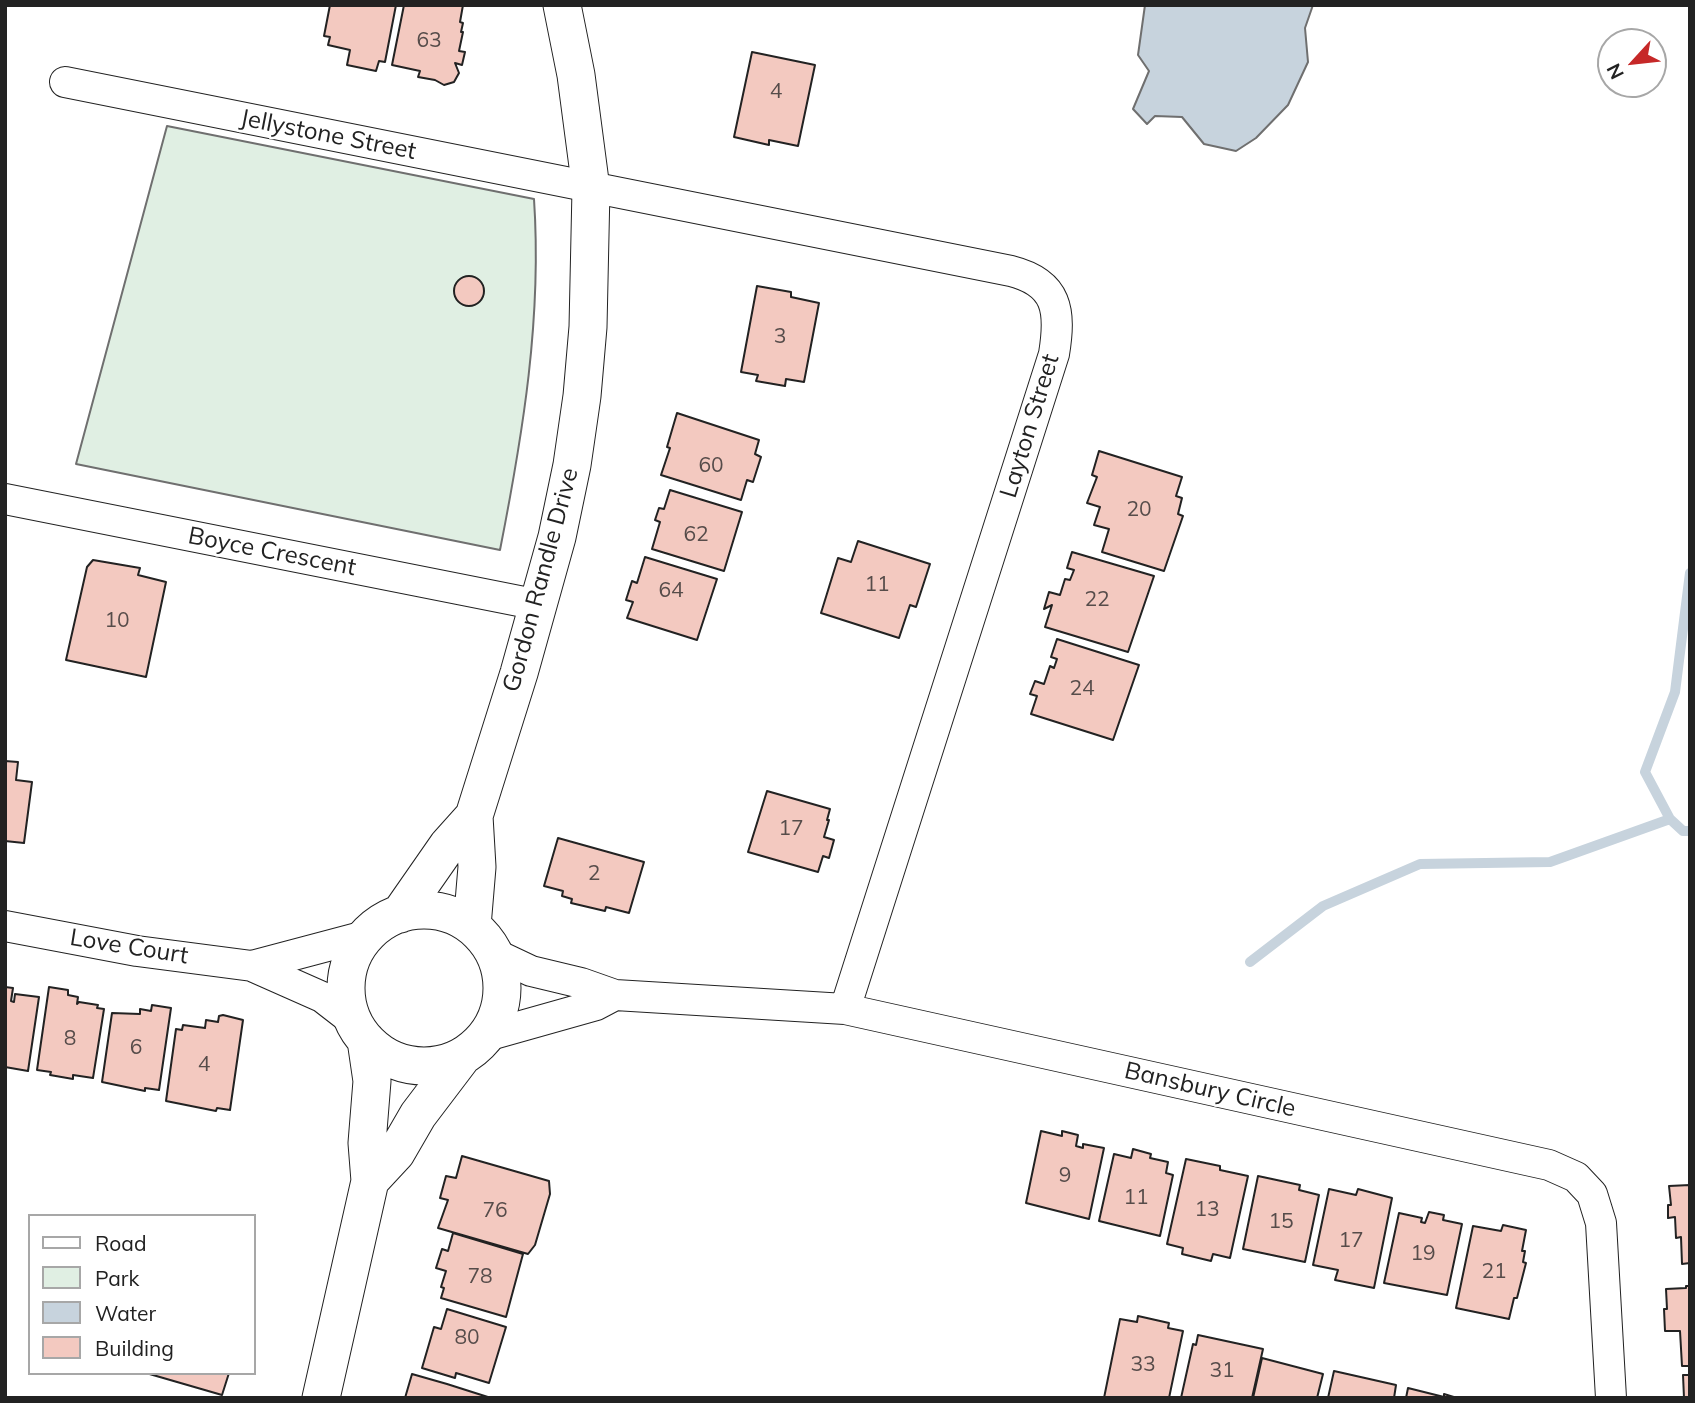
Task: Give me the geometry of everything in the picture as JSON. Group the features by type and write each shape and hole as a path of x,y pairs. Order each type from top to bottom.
{"street":[{"name":"Gordon Randle Drive","path":"472,926 477,867 474,816 538,606 564,501 582,396 588,327 591,189 576,75 562,5"},
{"name":"Jellystone Street","path":"65,82 591,189"},
{"name":"Layton Street","path":"591,189 1024,274 1038,281 1051,294 1057,314 1054,354 845,1009"},
{"name":"Boyce Crescent","path":"5,499 538,606"},
{"name":"Gordon Randle Drive","path":"400,914 448,845 474,816"},
{"path":"321,1398 370,1181 367,1143 373,1081 360,1030 346,992 350,962 365,936 375,926 415,910 445,912 472,926 495,954 501,975 500,1010 474,1047 418,1115 396,1153 370,1181"},
{"name":"Love Court","path":"5,926 137,951 252,966 322,997 360,1030"},
{"name":"Love Court","path":"252,966 365,936"},
{"name":"Bansbury Circle","path":"495,954 531,971 581,983 615,995 845,1009 1549,1165 1576,1177 1592,1195 1601,1223 1611,1398"},
{"name":"Bansbury Circle","path":"474,1047 596,1005 615,995"},
{"path":"360,1030 377,1051 403,1064 433,1066 474,1047"}],"green space":[{"path":"167,126 534,199 535,288 529,375 500,550 76,464"}],"water":[{"path":"1145,5 1313,5 1305,28 1308,62 1288,105 1256,138 1236,151 1204,144 1182,117 1155,116 1147,124 1133,109 1149,71 1138,55"}],"building":[{"path":"330,5 396,5 385,62 379,61 376,71 347,65 350,50 328,45 330,37 324,36"},
{"path":"404,5 463,5 460,22 463,23 463,32 459,51 465,52 462,65 455,63 459,73 454,82 444,85 435,80 418,77 420,71 392,65"},
{"path":"752,52 815,65 798,146 769,140 769,145 734,137"},
{"path":"469,276 480,280 484,291 480,302 469,306 458,302 454,291 458,280"},
{"path":"757,286 791,292 791,297 819,303 804,382 786,379 785,386 756,381 758,375 741,372"},
{"path":"677,413 759,440 755,454 761,457 753,482 747,480 741,500 661,475"},
{"path":"1099,451 1182,477 1176,496 1182,498 1178,514 1183,516 1164,571 1102,552 1109,529 1094,525 1100,507 1087,503 1097,477 1092,475"},
{"path":"670,490 742,512 724,571 652,549 660,522 655,520 659,508 664,509"},
{"path":"858,541 930,564 916,607 910,605 899,638 821,613 838,558 851,562"},
{"path":"1072,552 1154,576 1128,652 1045,627 1052,605 1044,609 1049,592 1060,595 1065,579 1070,580 1074,570 1067,568"},
{"path":"645,557 717,579 697,640 627,618 633,602 626,600 632,581 637,583"},
{"path":"93,560 140,568 138,575 166,582 146,677 66,660 87,567"},
{"path":"1057,639 1139,665 1113,740 1031,714 1037,696 1030,694 1035,681 1044,684 1050,666 1054,668 1057,659 1051,657"},
{"path":"5,761 18,762 16,780 32,782 24,843 5,841"},
{"path":"767,791 830,809 824,837 834,840 829,858 823,856 818,872 748,852"},
{"path":"558,838 644,862 629,913 606,907 605,911 571,903 572,899 562,896 563,891 544,886"},
{"path":"5,987 13,988 11,1001 14,1002 15,994 39,997 28,1071 5,1067"},
{"path":"49,987 68,990 68,995 78,997 77,1004 98,1005 97,1008 104,1009 93,1078 73,1075 73,1079 37,1070"},
{"path":"152,1005 171,1008 159,1090 145,1088 145,1091 102,1082 112,1013 140,1014 140,1009 151,1011"},
{"path":"219,1016 243,1020 230,1110 217,1108 216,1111 166,1101 176,1029 182,1030 183,1025 205,1028 206,1020 218,1022"},
{"path":"1041,1131 1062,1136 1062,1131 1078,1135 1076,1146 1083,1148 1083,1144 1104,1148 1089,1219 1026,1203"},
{"path":"1133,1149 1151,1154 1150,1158 1168,1162 1166,1173 1173,1175 1160,1236 1099,1221 1114,1154 1131,1158"},
{"path":"462,1156 549,1181 550,1194 535,1245 528,1254 438,1228 448,1200 440,1198 446,1176 456,1178"},
{"path":"1186,1159 1220,1166 1220,1170 1248,1176 1230,1258 1213,1254 1211,1261 1182,1254 1183,1248 1167,1244"},
{"path":"1258,1176 1300,1185 1299,1190 1319,1195 1305,1262 1243,1249"},
{"path":"1690,1185 1690,1263 1682,1264 1681,1237 1676,1238 1675,1217 1668,1218 1668,1205 1671,1205 1669,1186"},
{"path":"1329,1189 1356,1195 1358,1189 1392,1198 1374,1288 1335,1280 1338,1270 1313,1265"},
{"path":"1429,1212 1444,1215 1443,1220 1462,1224 1447,1295 1384,1283 1399,1213 1422,1218 1421,1222 1425,1223"},
{"path":"1503,1225 1526,1230 1522,1251 1525,1251 1523,1262 1526,1263 1509,1319 1456,1308 1473,1226 1501,1231"},
{"path":"453,1233 523,1254 506,1317 441,1298 446,1271 436,1268 442,1249 448,1251"},
{"path":"1690,1286 1690,1366 1682,1366 1680,1331 1665,1331 1664,1309 1667,1309 1666,1289"},
{"path":"447,1309 506,1327 489,1383 456,1373 455,1378 422,1368 434,1327 441,1329"},
{"path":"1138,1316 1169,1323 1168,1328 1183,1331 1169,1398 1104,1398 1120,1319 1137,1322"},
{"path":"1198,1335 1263,1349 1252,1398 1181,1398 1193,1344 1196,1345"},
{"path":"1262,1358 1323,1374 1317,1398 1253,1398"},
{"path":"1334,1371 1396,1385 1394,1398 1328,1398"},
{"path":"412,1374 447,1384 491,1398 405,1398"},
{"path":"153,1375 228,1375 222,1395"},
{"path":"1683,1375 1690,1375 1690,1398 1684,1398"},
{"path":"1408,1388 1444,1397 1444,1394 1457,1398 1406,1398"}],"waterway":[{"path":"1690,573 1675,692 1645,772 1670,819 1683,831 1690,831"},
{"path":"1250,962 1323,906 1420,864 1550,862 1670,819"}]}
